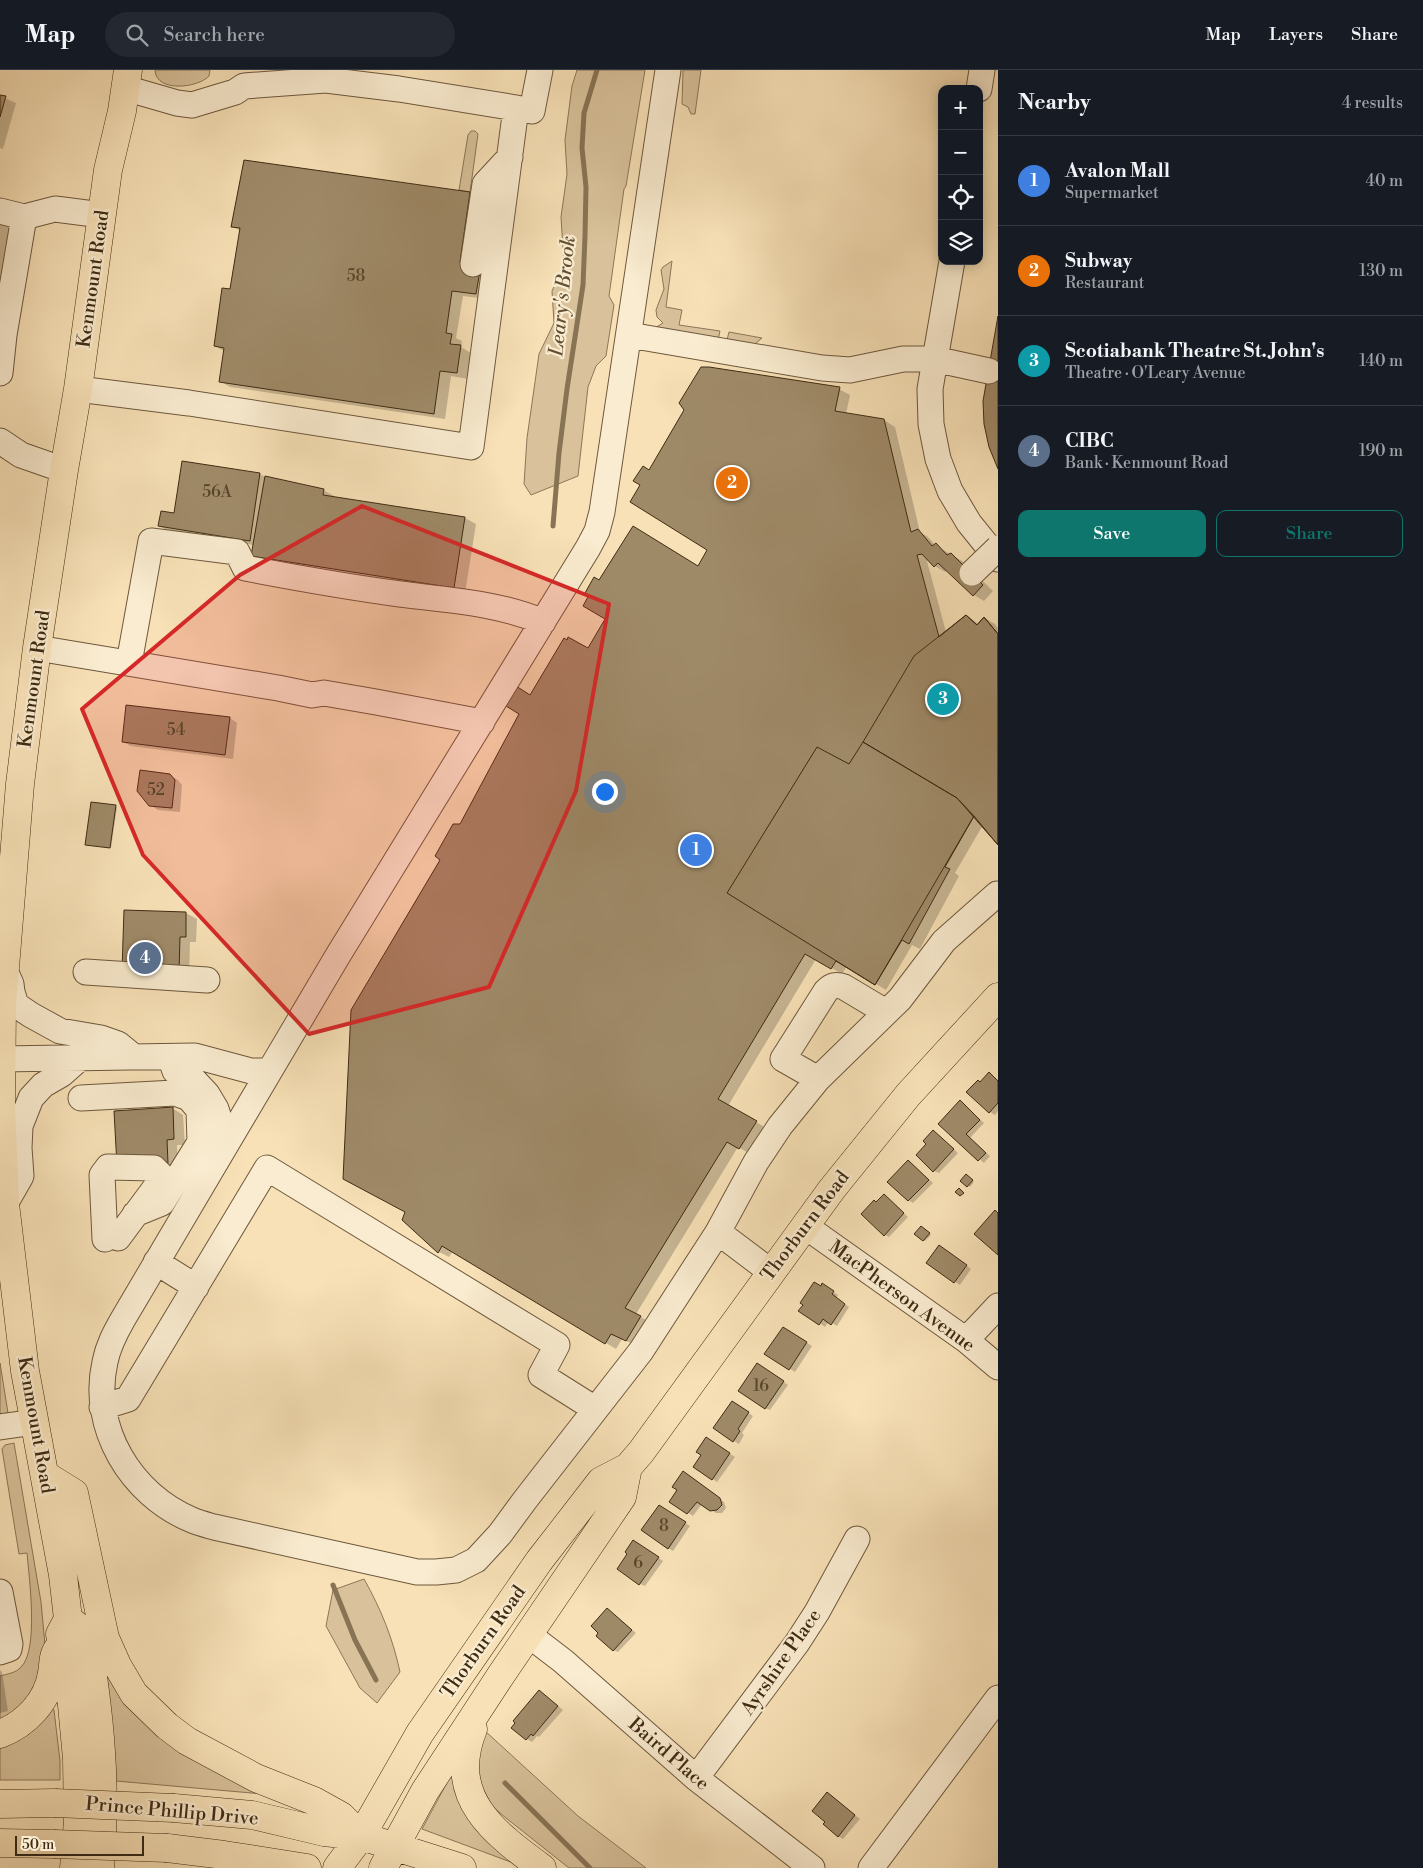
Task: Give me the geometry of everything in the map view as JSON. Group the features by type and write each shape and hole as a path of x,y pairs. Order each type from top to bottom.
{"main road":[{"name":"Kenmount Road","path":"74,1868 78,1821 77,1759 72,1706 60,1634 68,1619 63,1576 25,1371 4,1237 2,1004 20,784 37,648 78,390 108,170 122,111 127,79"},
{"name":"Thorburn Road","path":"337,1868 361,1836 410,1749 480,1644 539,1561 601,1481 628,1467 641,1452 838,1182 908,1095 998,997"},
{"name":"Thorburn Road","path":"389,1857 425,1791 622,1497 628,1467"},
{"path":"45,1475 74,1493 105,1638 117,1665 134,1694 167,1726 187,1741 256,1778 314,1801 341,1816 361,1836"},
{"path":"68,1619 86,1633 97,1700 104,1778 104,1829 100,1868"},
{"path":"0,1734 20,1723 33,1712 43,1699 52,1673 53,1656 61,1645"},
{"path":"481,1705 467,1745 464,1767 467,1783 490,1826 542,1868"},
{"name":"Prince Phillip Drive","path":"0,1804 56,1803 174,1808 252,1815 324,1832 361,1836 389,1857 462,1868"},
{"name":"Prince Phillip Drive","path":"0,1843 168,1848 307,1868"}],"street":[{"path":"127,79 177,103 192,105 235,92 244,86 326,80 391,88 532,111 540,70"},
{"path":"668,70 602,512 597,531 268,1071 112,1338 105,1362 102,1384 102,1407 108,1431 121,1458 135,1479 154,1498 192,1520 214,1527 417,1572 456,1570 476,1560 500,1534 524,1500 641,1351 718,1232 756,1162 780,1126 818,1079 900,999 944,941 996,894"},
{"path":"980,85 982,70"},
{"path":"78,390 190,403 471,447 516,108"},
{"path":"472,264 485,184 510,157"},
{"path":"0,211 24,217 55,209 102,215"},
{"path":"0,373 4,335 24,217"},
{"path":"951,265 930,389 931,424 943,475 958,507 998,559"},
{"path":"629,335 813,367 850,370 903,360 934,359 988,370"},
{"path":"0,441 21,455 64,470"},
{"path":"129,663 151,540 237,552 245,568 342,586 465,602 521,613 543,622"},
{"path":"972,573 998,548"},
{"path":"37,648 312,695 324,693 482,722"},
{"path":"5,970 12,984 16,1005 23,1010 60,1031 102,1038 118,1044 134,1057"},
{"path":"86,972 207,980"},
{"path":"818,1079 783,1059 826,991 832,986 844,987 886,1012"},
{"path":"1,1059 195,1056 252,1070 268,1071"},
{"path":"170,1057 175,1071 193,1079 207,1094 216,1109 222,1128 219,1155"},
{"path":"5,1204 21,1176 20,1126 31,1098 43,1085 62,1074 80,1058"},
{"path":"81,1098 175,1093 189,1098 199,1110 200,1142 162,1203 135,1214 111,1239 102,1175 108,1167 154,1168 160,1174 158,1184 135,1214"},
{"path":"102,1407 128,1399 267,1168 557,1345 541,1375 595,1409"},
{"name":"MacPherson Avenue","path":"805,1226 966,1340 998,1367"},
{"path":"718,1232 771,1272"},
{"path":"156,1262 196,1287"},
{"path":"966,1340 998,1306"},
{"path":"0,1428 35,1422"},
{"name":"Ayrshire Place","path":"696,1778 797,1642 817,1612 857,1539"},
{"path":"0,1592 10,1644 9,1649 0,1652"},
{"name":"Baird Place","path":"529,1635 563,1661 696,1778 812,1868"},
{"path":"870,1868 998,1698"}],"highlighted area":[{"path":"362,506 609,604 576,791 489,987 309,1034 143,855 82,709 240,575"}],"shaded area":[{"path":"155,70 210,70 209,76 204,80 178,86 162,82 157,77"},
{"path":"577,70 645,70 624,189 609,296 614,305 606,356 596,366 588,387 578,476 531,495 524,484 527,438 539,354 554,323 552,291 564,265 561,217 567,174 565,140 572,86"},
{"path":"683,70 701,70 695,114 691,114 688,107 682,104"},
{"path":"471,131 475,131 478,134 470,192 459,190 468,135"},
{"path":"672,261 666,307 682,310 679,325 720,331 718,340 655,328 663,323 657,317 656,310 664,289 661,270"},
{"path":"729,332 762,338 755,344 727,340"},
{"path":"0,1363 8,1413 0,1414"},
{"path":"14,1443 41,1602 45,1645 39,1682 22,1708 0,1723 0,1676 19,1669 27,1658 30,1645 32,1613 27,1553 19,1554 2,1449 5,1445"},
{"path":"364,1579 386,1624 400,1672 377,1703 360,1688 326,1626 333,1590"},
{"path":"107,1675 274,1795 116,1781"},
{"path":"49,1708 54,1710 60,1761 60,1780 0,1780 0,1748 5,1746"},
{"path":"484,1730 578,1816 646,1868 569,1868 506,1818 492,1806 479,1781 477,1756"},
{"path":"453,1775 516,1864 422,1829 450,1777"}],"building":[{"path":"0,95 6,96 0,117"},
{"path":"244,160 470,192 460,262 481,265 476,294 452,291 446,333 452,334 450,344 461,345 457,373 440,371 434,414 219,382 224,348 214,346 222,288 230,289 240,228 231,227"},
{"path":"998,316 998,469 989,447 984,424 983,401"},
{"path":"701,367 840,387 835,411 884,419 911,532 918,529 932,546 936,543 947,555 951,553 983,585 973,596 938,563 934,567 922,554 917,555 939,637 966,615 977,625 984,617 998,634 998,845 974,816 945,867 950,869 909,944 902,940 875,985 836,961 831,969 805,954 718,1099 757,1121 739,1149 727,1142 625,1308 641,1316 626,1341 611,1334 605,1344 442,1246 438,1253 402,1220 405,1212 343,1179 351,1010 440,860 435,856 453,824 460,824 519,714 506,706 516,686 530,695 564,638 567,640 568,637 588,648 605,619 583,606 589,595 585,593 594,577 599,580 633,526 698,566 707,550 630,502 640,485 633,481 643,466 649,470 684,410 679,403"},
{"path":"182,461 260,473 250,541 158,526 161,511 174,513"},
{"path":"265,476 324,489 323,495 465,517 454,588 251,556"},
{"path":"966,615 977,625 984,617 998,634 998,845 957,798 863,742 914,656"},
{"path":"126,705 230,717 225,755 122,742"},
{"path":"863,742 957,798 974,816 875,985 727,893 817,747 849,764"},
{"path":"140,770 170,774 175,780 172,808 149,806 137,791"},
{"path":"91,802 116,805 110,848 85,845"},
{"path":"124,910 186,912 186,937 180,937 179,972 122,970"},
{"path":"989,1072 998,1081 998,1103 989,1113 966,1092 978,1080 980,1082"},
{"path":"960,1100 980,1120 966,1134 986,1153 978,1161 938,1124"},
{"path":"173,1107 174,1139 167,1140 168,1163 117,1166 114,1111"},
{"path":"933,1130 954,1149 933,1172 916,1155 926,1144 923,1141"},
{"path":"908,1160 929,1180 908,1201 887,1182"},
{"path":"966,1174 973,1180 967,1187 960,1181"},
{"path":"959,1188 964,1193 960,1196 955,1192"},
{"path":"884,1194 904,1213 884,1236 861,1214 874,1200 876,1202"},
{"path":"995,1210 998,1213 998,1255 974,1234"},
{"path":"921,1226 930,1233 923,1241 914,1234"},
{"path":"939,1245 967,1265 954,1283 926,1263"},
{"path":"814,1282 821,1286 822,1283 834,1291 832,1294 845,1304 831,1325 823,1319 819,1325 798,1311 803,1305 800,1303"},
{"path":"783,1327 807,1342 789,1370 764,1354"},
{"path":"757,1363 784,1381 765,1409 738,1391"},
{"path":"732,1401 749,1412 738,1429 740,1431 733,1442 713,1428"},
{"path":"706,1437 730,1453 712,1480 693,1467 701,1455 696,1452"},
{"path":"683,1471 720,1498 722,1505 717,1510 710,1511 697,1502 687,1514 669,1502 677,1490 672,1487"},
{"path":"659,1505 686,1522 668,1549 641,1530"},
{"path":"633,1540 659,1557 639,1585 617,1569 627,1554 625,1552"},
{"path":"607,1608 632,1630 613,1651 596,1636 598,1633 591,1626"},
{"path":"539,1690 558,1706 533,1736 531,1734 526,1740 511,1728 515,1723 513,1721"},
{"path":"827,1792 855,1815 838,1837 812,1811"}],"waterway":[{"name":"Leary's Brook","path":"553,526 559,453 583,285 586,187 582,148 584,113 597,70"},
{"name":"Leary's Brook","path":"333,1585 355,1640 376,1680"},
{"name":"Leary's Brook","path":"505,1783 590,1868"}],"place":[{"name":"Subway","path":"732,483"},
{"name":"Scotiabank Theatre St. John's","path":"943,699"},
{"name":"Avalon Mall","path":"696,850"},
{"name":"CIBC","path":"145,958"}]}
